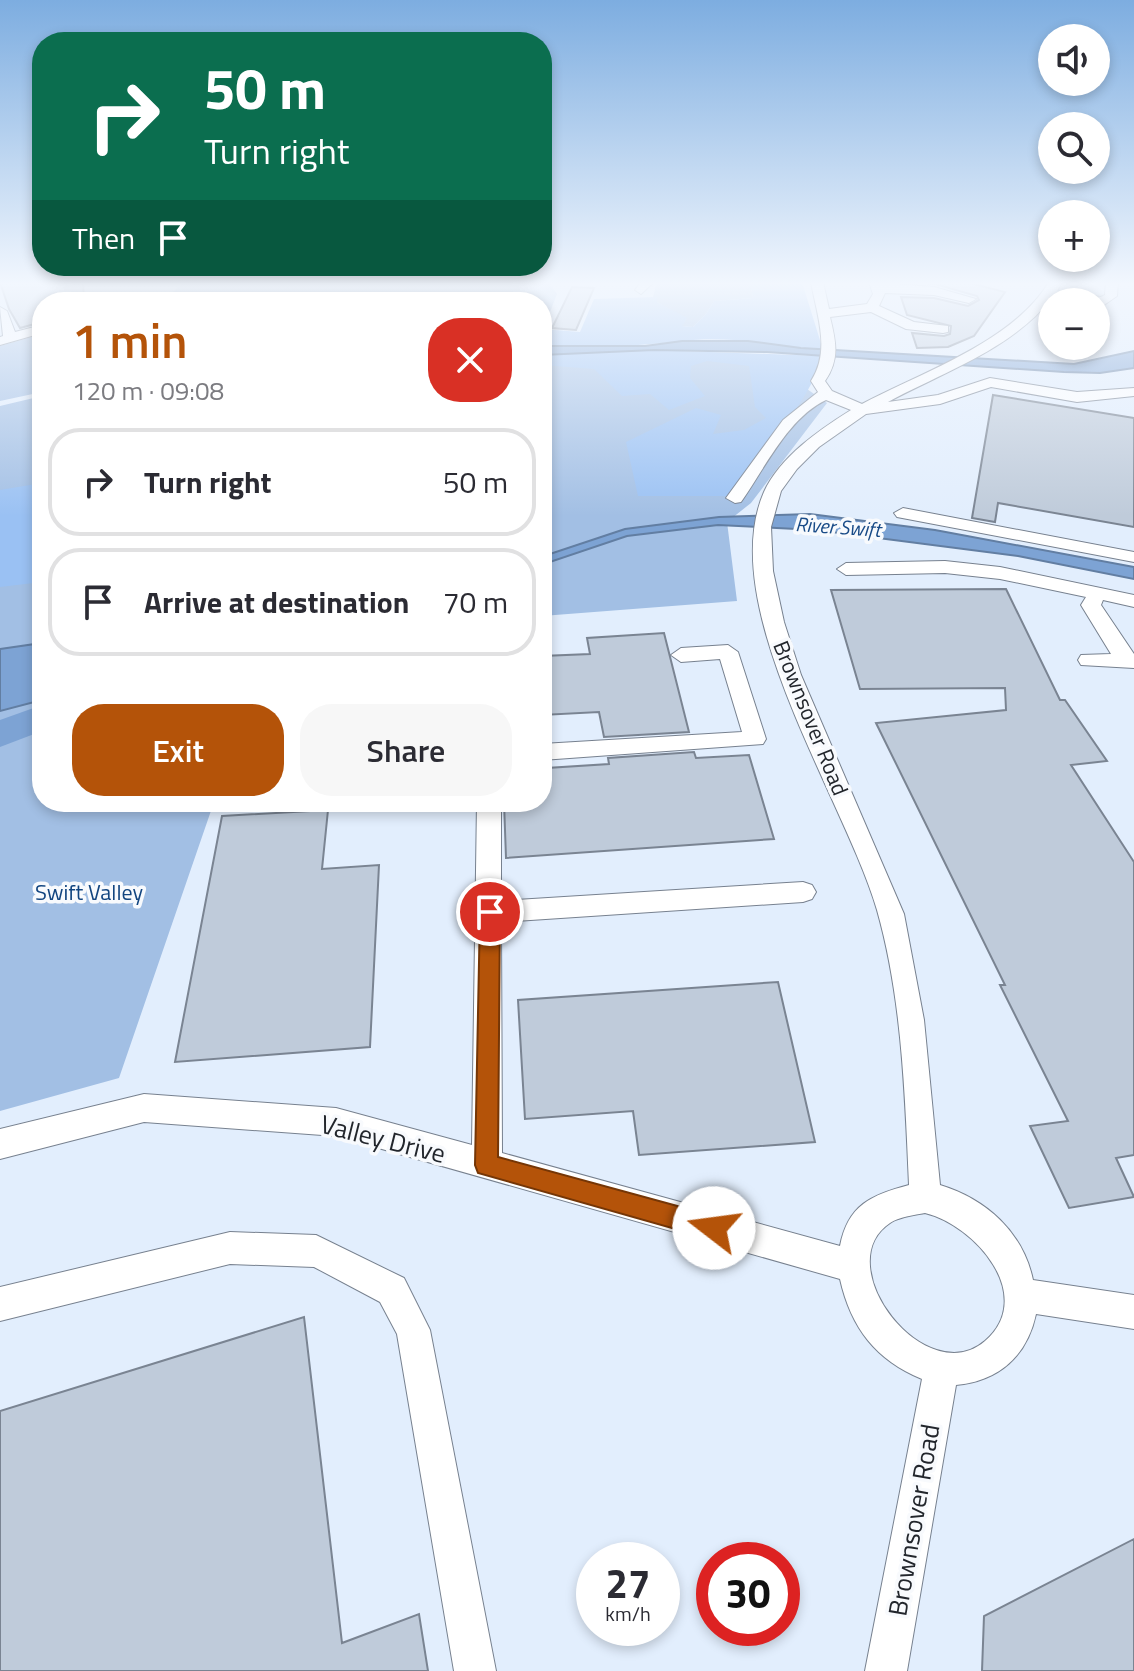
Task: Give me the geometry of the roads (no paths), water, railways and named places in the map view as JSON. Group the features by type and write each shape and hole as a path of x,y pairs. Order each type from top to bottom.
{"street":[{"path":"827,360 818,381 826,394 863,410 940,399 990,382 1077,397 1130,392"},
{"name":"Brownsover Road","path":"925,1197 912,1015 890,910 778,642 761,554 761,537 770,499 811,444 863,410 961,360"},
{"path":"735,498 797,412 811,398 826,394"},
{"path":"903,513 1134,557"},
{"path":"846,569 945,567 1000,573 1134,601"},
{"path":"1098,593 1091,605 1130,661"},
{"path":"552,751 755,739 728,652 681,655"},
{"path":"1088,660 1130,661"},
{"path":"487,1165 489,812"},
{"path":"490,912 803,892"},
{"name":"Valley Drive","path":"0,1144 144,1108 336,1122 852,1266"},
{"path":"925,1197 952,1204 977,1218 998,1240 1013,1266 1020,1295 1019,1321 1009,1344 992,1360 968,1369 942,1368 914,1359 890,1342 864,1306 857,1293 852,1266 855,1241 865,1221 881,1206 902,1198 925,1197"},
{"path":"0,1304 230,1248 316,1251 392,1290 413,1330 475,1671"},
{"path":"1020,1295 1134,1312"},
{"name":"Brownsover Road","path":"886,1671 942,1368"}],"water":[{"path":"886,360 1005,360 1074,364 1092,360 1134,360 1134,368 1100,373"},
{"path":"810,514 935,530 1134,567 1134,579 1018,556 816,530 718,525 627,536 552,561 552,553 625,529 719,517"},
{"path":"32,644 32,703 0,711 0,649"}],"waterway":[{"name":"River Swift","path":"0,734 32,721"}],"park label":[{"name":"Swift Valley","path":"89,892"}]}
